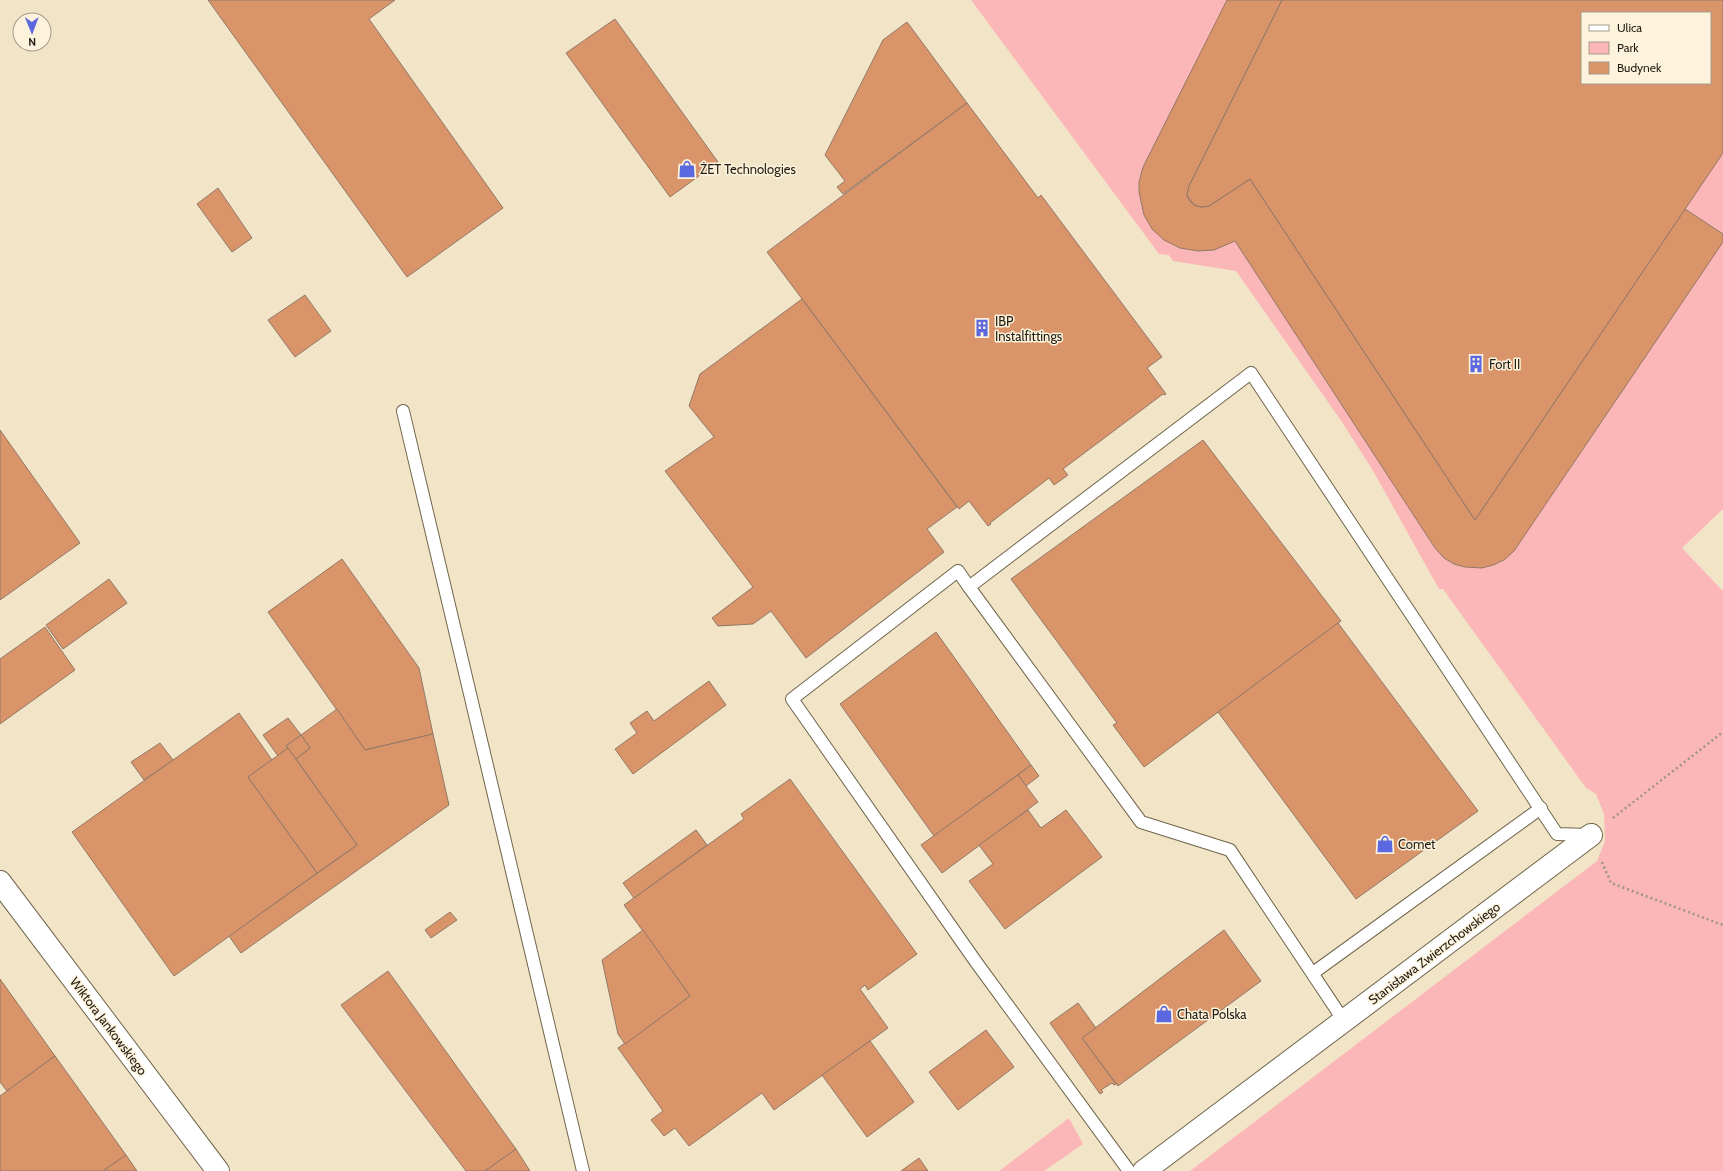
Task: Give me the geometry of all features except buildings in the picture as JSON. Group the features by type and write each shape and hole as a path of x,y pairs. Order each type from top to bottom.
{"street":[{"name":"Stanisława Zwierzchowskiego","path":"1144,1171 1591,835"},
{"name":"Wiktora Jankowskiego","path":"0,882 218,1171"}],"lane":[{"path":"969,587 1251,373 1557,834 1591,835"},
{"path":"403,411 583,1171"},
{"path":"1129,1171 976,962 792,699 958,572 1141,822 1230,850 1344,1021"},
{"path":"1313,973 1541,808"}],"path":[{"path":"1723,732 1591,835 1611,882 1723,925"}],"green space":[{"path":"971,0 1723,0 1723,509 1682,548 1723,591 1723,1171 1190,1171 1597,861 1605,841 1604,814 1596,794 1586,788 1443,589 1439,589 1372,469 1342,422 1236,271 1173,261 1169,255 1159,254"},
{"path":"1069,1118 1083,1144 1044,1171 999,1171"}],"place":[{"name":"ŻET Technologies","path":"687,169"},
{"name":"IBP Instalfittings","path":"982,328"},
{"name":"Fort II","path":"1476,364"},
{"name":"Comet","path":"1385,844"},
{"name":"Chata Polska","path":"1164,1014"}]}
